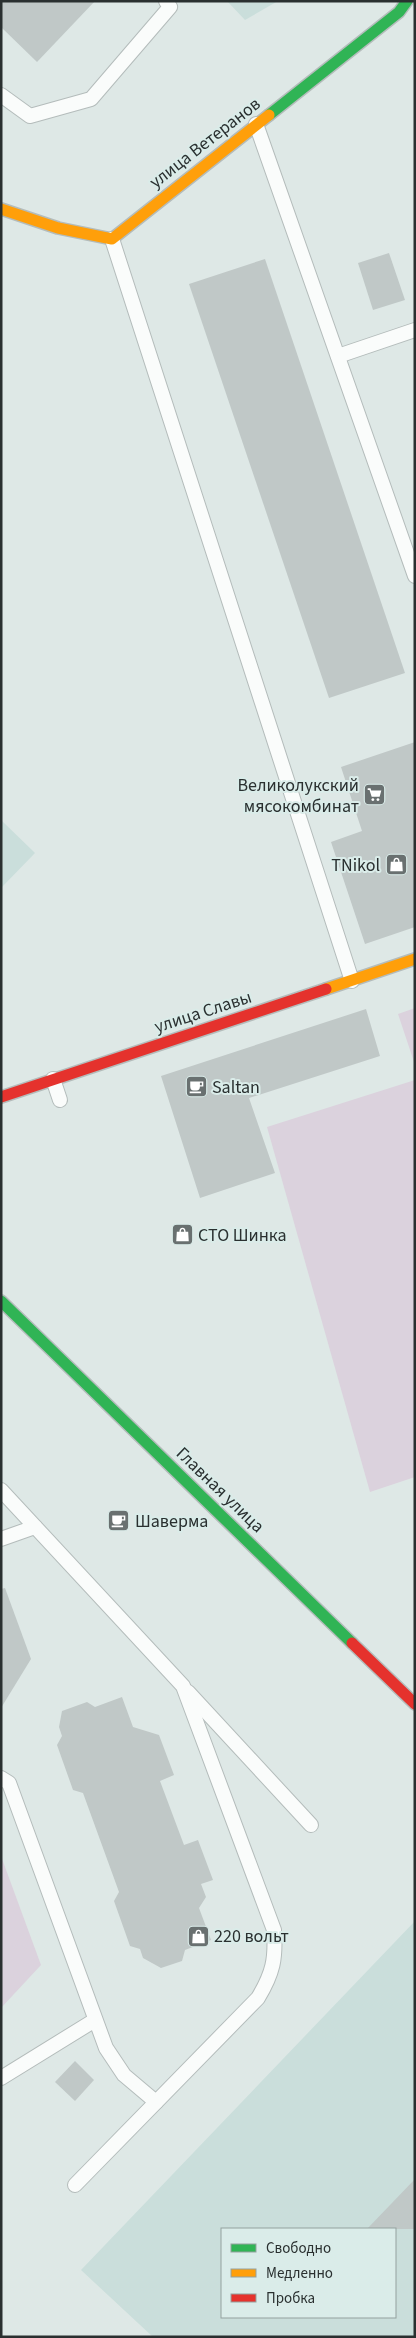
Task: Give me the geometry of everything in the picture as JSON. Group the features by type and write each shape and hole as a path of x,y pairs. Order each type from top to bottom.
{"street":[{"name":"улица Ветеранов","path":"112,239 403,7"},
{"path":"1,209 58,228 112,239"},
{"name":"улица Славы","path":"1,1097 415,959"},
{"name":"Главная улица","path":"4,1308 415,1704"}],"lane":[{"path":"1,95 30,116 91,99 170,7 166,1"},
{"path":"403,7 415,14"},
{"path":"256,124 415,576"},
{"path":"112,239 352,981"},
{"path":"338,356 415,330"},
{"path":"53,1080 60,1100"},
{"path":"1,1490 311,1825"},
{"path":"1,1539 35,1527"},
{"path":"75,2184 258,1998 270,1978 276,1955 274,1930 183,1686"},
{"path":"1,1778 9,1783 106,2048 124,2075 156,2102"},
{"path":"1,2078 95,2020"}],"shaded area":[{"path":"227,1 278,1 245,20"},
{"path":"1,820 35,853 1,888"},
{"path":"415,1008 415,1065 398,1014"},
{"path":"415,1080 415,1477 370,1492 267,1127"},
{"path":"1,1856 41,1965 1,2008"},
{"path":"415,1921 415,2337 153,2337 81,2270"}],"building":[{"path":"1,1 95,1 37,62 1,27"},
{"path":"389,253 405,300 373,310 358,263"},
{"path":"265,259 405,673 329,698 189,284"},
{"path":"415,742 415,927 365,944 331,842 362,831 341,767"},
{"path":"366,1009 380,1056 249,1098 275,1173 200,1198 161,1076"},
{"path":"5,1588 31,1659 1,1708 1,1589"},
{"path":"122,1697 133,1727 159,1735 174,1775 160,1781 184,1845 198,1840 213,1880 201,1884 206,1897 199,1908 211,1940 185,1950 182,1961 161,1968 143,1958 140,1949 130,1946 114,1901 119,1892 83,1793 73,1790 57,1745 62,1736 59,1727 62,1711 87,1702 95,1707"},
{"path":"75,2061 94,2080 75,2101 55,2082"},
{"path":"415,2179 415,2229 368,2228"}],"traffic: fast":[{"path":"269,115 399,12 407,1"},
{"path":"1,1301 352,1643"}],"traffic: slow":[{"path":"1,209 58,228 112,239 269,115"},
{"path":"326,989 415,959"}],"traffic: jam":[{"path":"1,1097 326,989"},
{"path":"352,1643 415,1704"}],"place":[{"name":"Великолукский мясокомбинат","path":"375,795"},
{"name":"ТNikol","path":"396,865"},
{"name":"Saltan","path":"196,1087"},
{"name":"СТО Шинка","path":"182,1235"},
{"name":"Шаверма","path":"119,1521"},
{"name":"220 вольт","path":"198,1936"}]}
